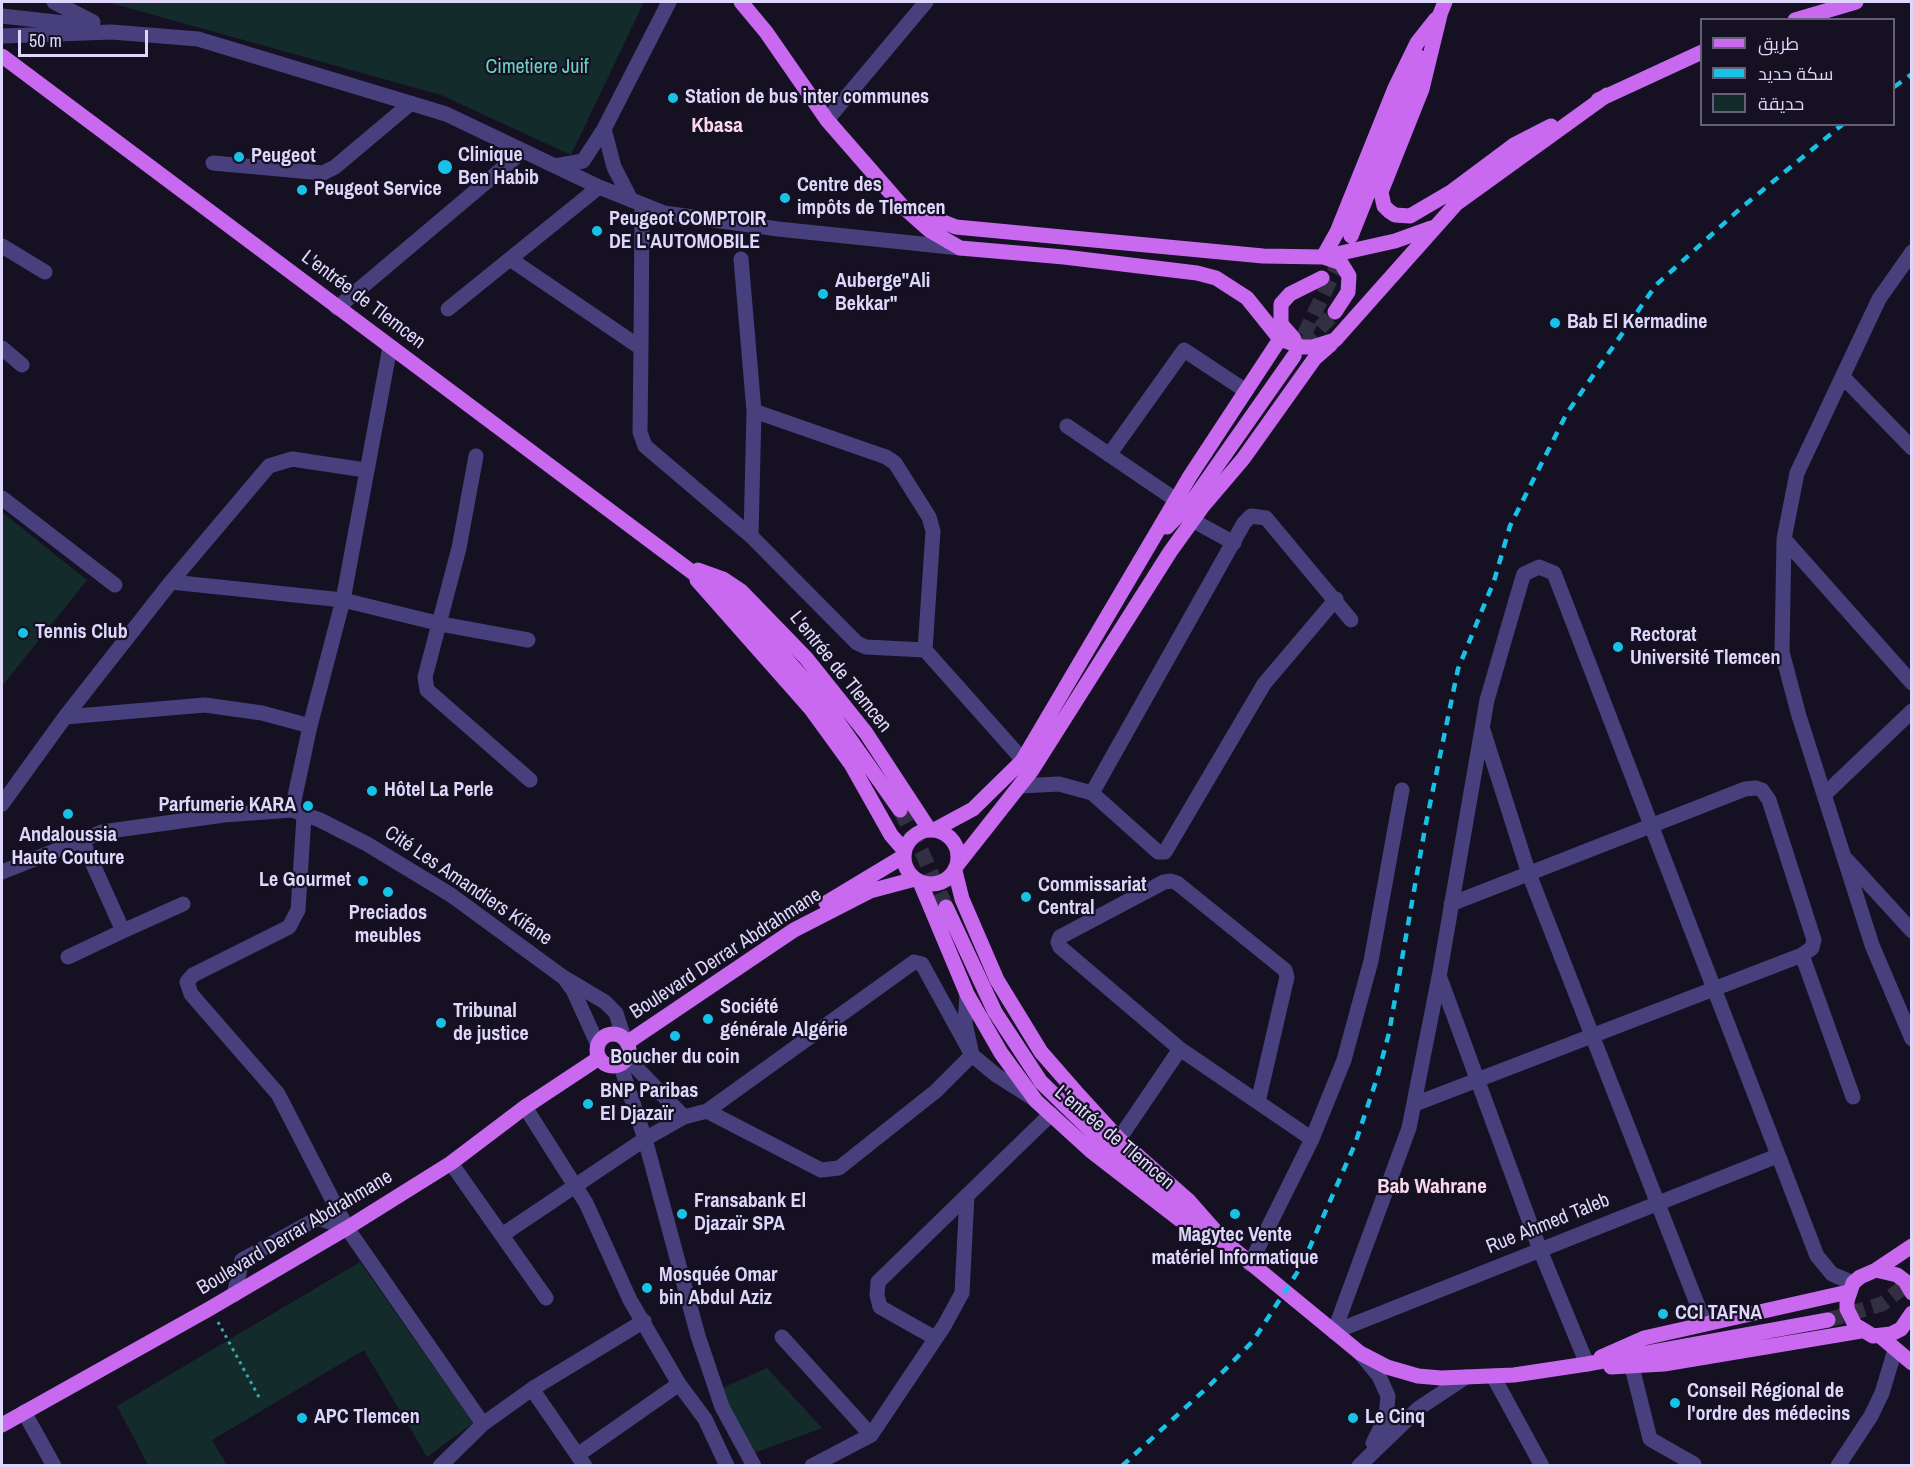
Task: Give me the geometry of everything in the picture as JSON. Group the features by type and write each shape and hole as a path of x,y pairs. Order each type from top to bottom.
{"main road":[{"path":"741,2 766,32 827,120 903,206 929,230 960,248 1064,257 1206,275 1232,286 1247,298 1280,339 1298,351"},
{"path":"1802,18 1856,2"},
{"path":"1443,8 1422,89 1381,192 1384,206 1395,215 1410,216 1451,192 1514,146 1607,95 1700,52"},
{"path":"1351,236 1443,8"},
{"path":"1323,257 1337,232 1395,88 1417,43 1443,8"},
{"name":"L'entrée de Tlemcen","path":"6,59 337,308 692,569 746,616 823,701 900,810"},
{"path":"794,930 819,908 904,853 916,834 932,829 973,809 1030,761 1192,520 1243,459 1315,358 1335,340 1456,204 1607,95"},
{"path":"903,206 956,226 1263,256 1323,257 1395,241 1434,227"},
{"path":"1323,257 1341,262 1349,276 1348,292 1335,312"},
{"path":"1298,351 1281,324 1279,310 1285,298 1290,294 1322,278"},
{"path":"904,853 905,865 917,880 935,884 950,877 1021,786 1030,761 1176,500 1280,339"},
{"path":"1152,542 1193,500 1298,351 1335,340"},
{"path":"1170,552 1193,500"},
{"name":"L'entrée de Tlemcen","path":"692,569 723,579 741,591 806,658 866,733 932,829"},
{"name":"L'entrée de Tlemcen","path":"692,569 705,592 812,709 850,764 904,853"},
{"path":"932,829 952,839 959,855 956,868"},
{"name":"L'entrée de Tlemcen","path":"956,868 979,941 1018,1018 1041,1052 1119,1138 1188,1200 1225,1242 1360,1353 1402,1372 1441,1378 1493,1376 1587,1364 1828,1320"},
{"name":"L'entrée de Tlemcen","path":"917,880 967,994 1001,1053 1036,1101 1091,1150 1179,1219 1225,1242"},
{"name":"Boulevard Derrar Abdrahmane","path":"2,1425 210,1309 451,1163 598,1051 609,1034 625,1050 794,930 870,891 917,880"},
{"path":"946,907 995,1012 1012,1041 1056,1099 1114,1153 1225,1242"},
{"path":"598,1051 609,1065 625,1050"},
{"path":"1876,1270 1911,1246"},
{"path":"1876,1270 1897,1275 1905,1281 1911,1293"},
{"name":"L'entrée de Tlemcen","path":"1587,1364 1626,1344 1851,1288 1860,1277 1876,1270"},
{"path":"1851,1288 1847,1309 1861,1331 1880,1336 1911,1364"},
{"path":"1880,1336 1901,1329 1911,1313"},
{"name":"L'entrée de Tlemcen","path":"1587,1364 1632,1367 1861,1331"}],"street":[{"path":"53,21 54,2 112,32"},
{"path":"555,166 583,160 604,129 669,2"},
{"path":"827,120 926,2"},
{"path":"2,16 53,21 112,32 198,39 446,114 599,188 664,213 766,228 960,248"},
{"path":"2,36 112,32"},
{"path":"213,163 323,173 335,167 411,103"},
{"path":"604,129 614,167 636,202 641,348 640,432 645,446 751,536 857,643 866,647 925,650 1002,735 1030,761"},
{"path":"337,308 523,151"},
{"path":"448,309 599,188"},
{"path":"2,246 45,272"},
{"path":"1911,252 1879,299 1797,473 1784,539 1782,652 1842,855 1872,945 1911,1039"},
{"path":"741,258 754,411 751,536"},
{"path":"510,259 641,348"},
{"path":"390,347 365,470 343,600 310,726 298,813 298,910 290,927 193,975 187,982 191,993 278,1094 347,1228 483,1424"},
{"path":"2,348 22,365"},
{"path":"1109,455 1184,350 1246,391"},
{"path":"1843,377 1911,448"},
{"path":"754,411 886,457 895,464 929,516 933,531 925,650"},
{"path":"1067,426 1176,500"},
{"path":"476,456 459,548 441,624 425,677 427,690 530,780"},
{"path":"2,804 65,717 171,582 269,466 292,459 365,470"},
{"path":"2,498 115,585"},
{"path":"1092,793 1247,519 1257,515 1266,518 1336,599 1351,620"},
{"path":"1192,520 1234,543"},
{"path":"1784,539 1911,683"},
{"path":"1334,1332 1402,1148 1415,1104 1440,977 1487,700 1521,583 1530,569 1548,568 1554,573 1777,1156 1821,1263 1851,1288"},
{"path":"171,582 343,600 441,624 528,640"},
{"path":"1021,786 1059,784 1092,793 1158,852 1168,850 1263,684 1336,599"},
{"path":"65,717 205,705 262,713 310,726"},
{"path":"1824,795 1911,711"},
{"path":"1482,728 1529,874 1705,1324"},
{"path":"1415,1104 1802,956 1812,948 1813,936 1769,800 1762,790 1744,789 1451,904"},
{"path":"1253,1267 1312,1139 1344,1060 1371,961 1402,790"},
{"name":"Cité Les Amandiers Kifane","path":"2,872 102,832 224,815 298,813 321,820 367,844 451,895 563,977 604,1002 616,1013 645,1139 698,1336 722,1407 754,1466"},
{"path":"82,840 123,931"},
{"path":"1842,855 1911,931"},
{"path":"1258,1102 1287,977 1285,970 1177,883 1171,881 1164,882 1060,937 1058,942 1060,947 1180,1049 1312,1139"},
{"path":"68,957 183,904"},
{"path":"1802,956 1853,1097"},
{"path":"502,1235 645,1139 684,1118 708,1110 918,961 922,963 972,1055 996,1075 1036,1101"},
{"path":"563,977 573,990 598,1051"},
{"path":"1440,977 1540,1250 1587,1364"},
{"path":"967,994 965,1023 972,1055"},
{"path":"1119,1138 1180,1049"},
{"path":"625,1050 684,1118"},
{"path":"708,1110 821,1170 839,1168 936,1091 972,1055"},
{"path":"525,1107 586,1203 630,1300 679,1384 705,1419 727,1466"},
{"path":"935,1338 880,1307 877,1295 878,1282 1051,1114"},
{"name":"Rue Ahmed Taleb","path":"1334,1332 1777,1156"},
{"path":"451,1163 546,1298"},
{"path":"812,1466 871,1435 962,1293 967,1195"},
{"path":"234,1294 242,1260 318,1218 347,1228"},
{"path":"440,1466 483,1424 532,1389 644,1321"},
{"path":"782,1337 871,1435"},
{"path":"1838,1466 1870,1416 1881,1393 1894,1350"},
{"path":"1360,1353 1384,1385 1388,1406 1383,1427 1361,1462"},
{"path":"1632,1367 1650,1438 1694,1464"},
{"path":"1493,1376 1542,1466"},
{"path":"1361,1462 1419,1408 1466,1377"},
{"path":"532,1389 582,1460 679,1384"},
{"path":"24,1412 54,1466"}],"path":[{"path":"210,1309 260,1399"}],"green space":[{"name":"Cimetiere Juif","path":"107,2 644,2 571,155 441,95"},
{"name":"Tennis Club","path":"2,512 87,580 2,686"},
{"path":"360,1262 473,1423 427,1457 364,1350 212,1440 227,1465 148,1465 117,1406"},
{"path":"767,1368 822,1428 754,1453 733,1419 722,1388"}],"tunnel":[{"path":"1294,356 1344,251"},
{"path":"1304,345 1335,312"},
{"path":"900,810 922,852 946,907"},
{"path":"1828,1320 1882,1304 1912,1280"}],"railway":[{"path":"1895,86 1912,74"},
{"path":"1122,1466 1211,1384 1253,1341 1302,1265 1355,1144 1389,1033 1425,828 1458,669 1494,581 1510,526 1567,413 1656,285 1741,208 1841,126"}],"place":[{"name":"Station de bus inter communes","path":"673,98"},
{"name":"Peugeot","path":"239,157"},
{"name":"Clinique Ben Habib","path":"445,167"},
{"name":"Peugeot Service","path":"302,190"},
{"name":"Centre des impôts de Tlemcen","path":"785,198"},
{"name":"Peugeot COMPTOIR DE L'AUTOMOBILE","path":"597,231"},
{"name":"Auberge\"Ali Bekkar\"","path":"823,294"},
{"name":"Bab El Kermadine","path":"1555,323"},
{"name":"Tennis Club","path":"23,633"},
{"name":"Rectorat Université Tlemcen","path":"1618,647"},
{"name":"Hôtel La Perle","path":"372,791"},
{"name":"Parfumerie KARA","path":"308,806"},
{"name":"Andaloussia Haute Couture","path":"68,814"},
{"name":"Le Gourmet","path":"363,881"},
{"name":"Preciados meubles","path":"388,892"},
{"name":"Commissariat Central","path":"1026,897"},
{"name":"Société générale Algérie","path":"708,1019"},
{"name":"Tribunal de justice","path":"441,1023"},
{"name":"Boucher du coin","path":"675,1036"},
{"name":"BNP Paribas El Djazaïr","path":"588,1104"},
{"name":"Fransabank El Djazaïr SPA","path":"682,1214"},
{"name":"Magytec Vente matériel Informatique","path":"1235,1214"},
{"name":"Mosquée Omar bin Abdul Aziz","path":"647,1288"},
{"name":"CCI TAFNA","path":"1663,1314"},
{"name":"Conseil Régional de l'ordre des médecins","path":"1675,1403"},
{"name":"APC Tlemcen","path":"302,1418"},
{"name":"Le Cinq","path":"1353,1418"}],"district":[{"name":"Kbasa","path":"717,126"},
{"name":"Bab Wahrane","path":"1432,1187"}]}
